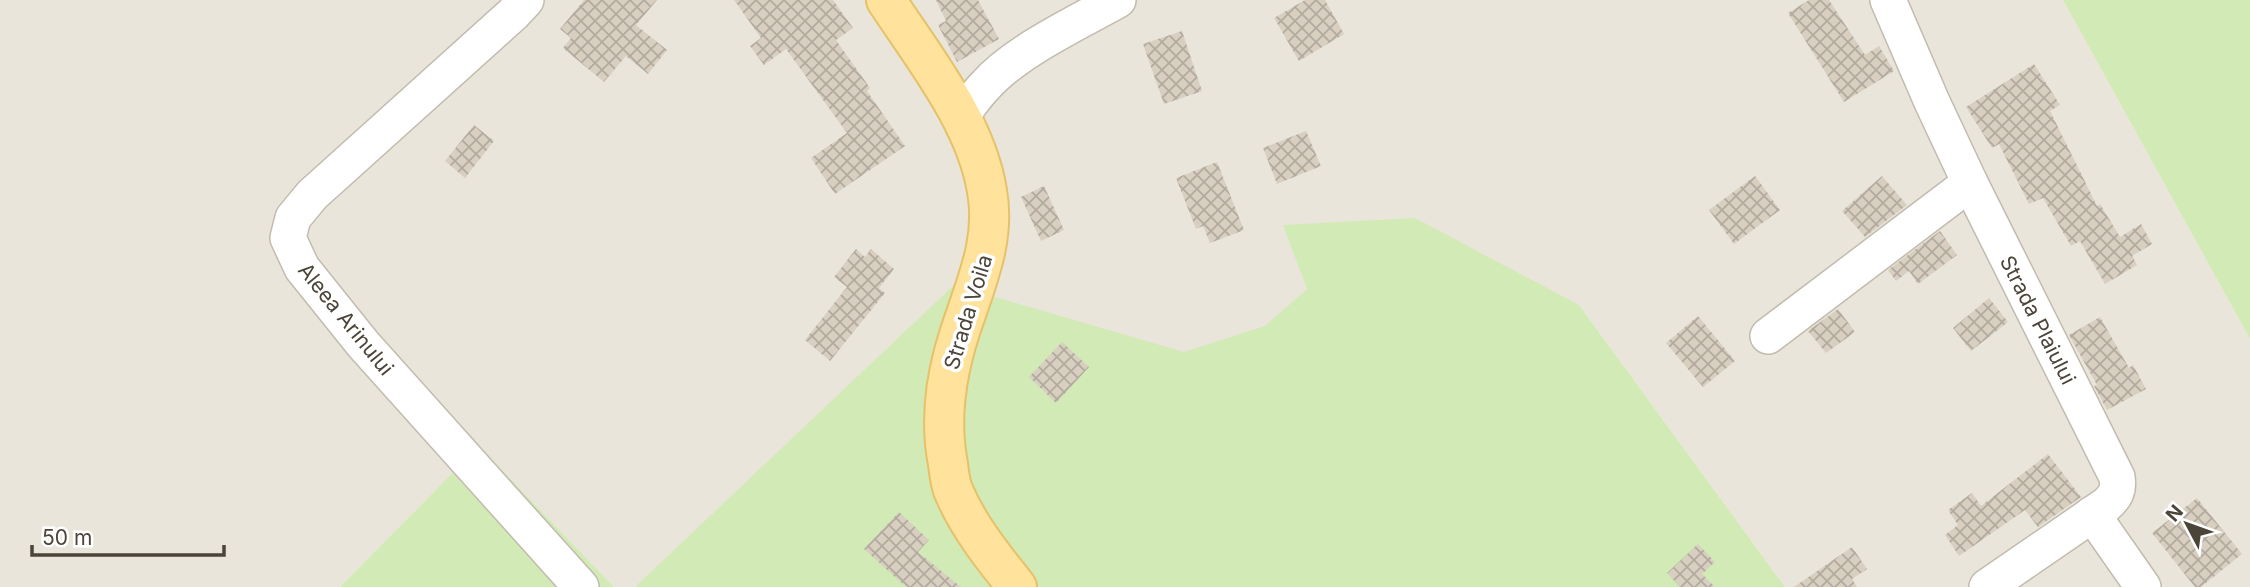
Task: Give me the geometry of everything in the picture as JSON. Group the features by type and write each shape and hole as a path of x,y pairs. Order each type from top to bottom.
{"main road":[{"name":"Strada Voila","path":"887,0 961,117 987,190 989,242 951,360 944,400 943,441 952,488 969,521 1017,587"}],"street":[{"name":"Aleea Arinului","path":"526,0 513,15 312,195 293,218 288,238 302,268 363,344 581,587"},
{"path":"961,117 985,85 1004,68 1118,0"},
{"name":"Strada Plaiului","path":"1888,0 1970,183 2117,477 2119,488 2114,498 1987,587"},
{"path":"1768,336 1970,183"},
{"path":"2092,514 2143,587"}],"shaded area":[{"path":"0,0 2063,0 2250,339 2250,587 1785,587 1579,305 1284,225 1307,289 1520,587 614,587 479,446 340,587 0,587"}],"green space":[{"path":"2063,0 2250,0 2250,339"},
{"path":"1415,218 1579,305 1785,587 635,587 954,285 1184,352 1265,326 1307,289 1283,225"},
{"path":"479,446 614,587 340,587"}],"building":[{"path":"584,0 657,0 636,25 667,50 648,74 626,56 604,82 563,48 571,38 560,29"},
{"path":"734,0 833,0 853,28 836,40 870,88 867,91 905,146 835,194 811,158 847,133 786,49 764,65 750,46 761,38"},
{"path":"936,0 978,0 999,39 957,62 938,25 946,21"},
{"path":"1305,0 1325,0 1344,34 1299,61 1274,18"},
{"path":"1809,0 1829,0 1865,55 1879,46 1894,71 1844,102 1788,13"},
{"path":"1182,31 1202,91 1164,104 1143,44"},
{"path":"2034,64 2060,105 2050,111 2097,206 2100,204 2120,237 2141,224 2152,244 2132,256 2137,265 2105,284 2080,241 2071,246 2043,198 2029,204 1999,144 1992,148 1966,107"},
{"path":"474,125 494,141 465,178 445,161"},
{"path":"1306,131 1321,166 1277,184 1263,148"},
{"path":"1217,162 1244,230 1210,243 1203,226 1196,229 1176,178"},
{"path":"1755,176 1780,210 1734,244 1709,210"},
{"path":"1882,176 1907,205 1865,237 1842,211"},
{"path":"1044,186 1064,230 1041,241 1021,197"},
{"path":"1940,231 1957,255 1918,284 1909,271 1896,281 1888,270"},
{"path":"856,249 865,257 871,249 894,269 879,288 885,293 830,361 805,340 847,287 834,277"},
{"path":"1989,298 2008,322 1971,351 1953,328"},
{"path":"1838,309 1855,332 1826,353 1808,331"},
{"path":"1698,316 1735,361 1703,387 1666,343"},
{"path":"2100,317 2129,368 2133,365 2146,389 2107,410 2094,386 2097,385 2069,335"},
{"path":"1062,342 1089,367 1056,403 1029,377"},
{"path":"2048,454 2081,497 2038,527 2025,510 1959,556 1945,535 1958,525 1948,510 1972,493 1981,506"},
{"path":"2197,498 2242,554 2201,587 2195,587 2152,533"},
{"path":"899,512 929,540 918,552 961,587 906,587 864,549"},
{"path":"1698,544 1715,562 1702,574 1715,587 1680,587 1667,573"},
{"path":"1852,547 1867,569 1852,579 1857,587 1794,587"}]}
